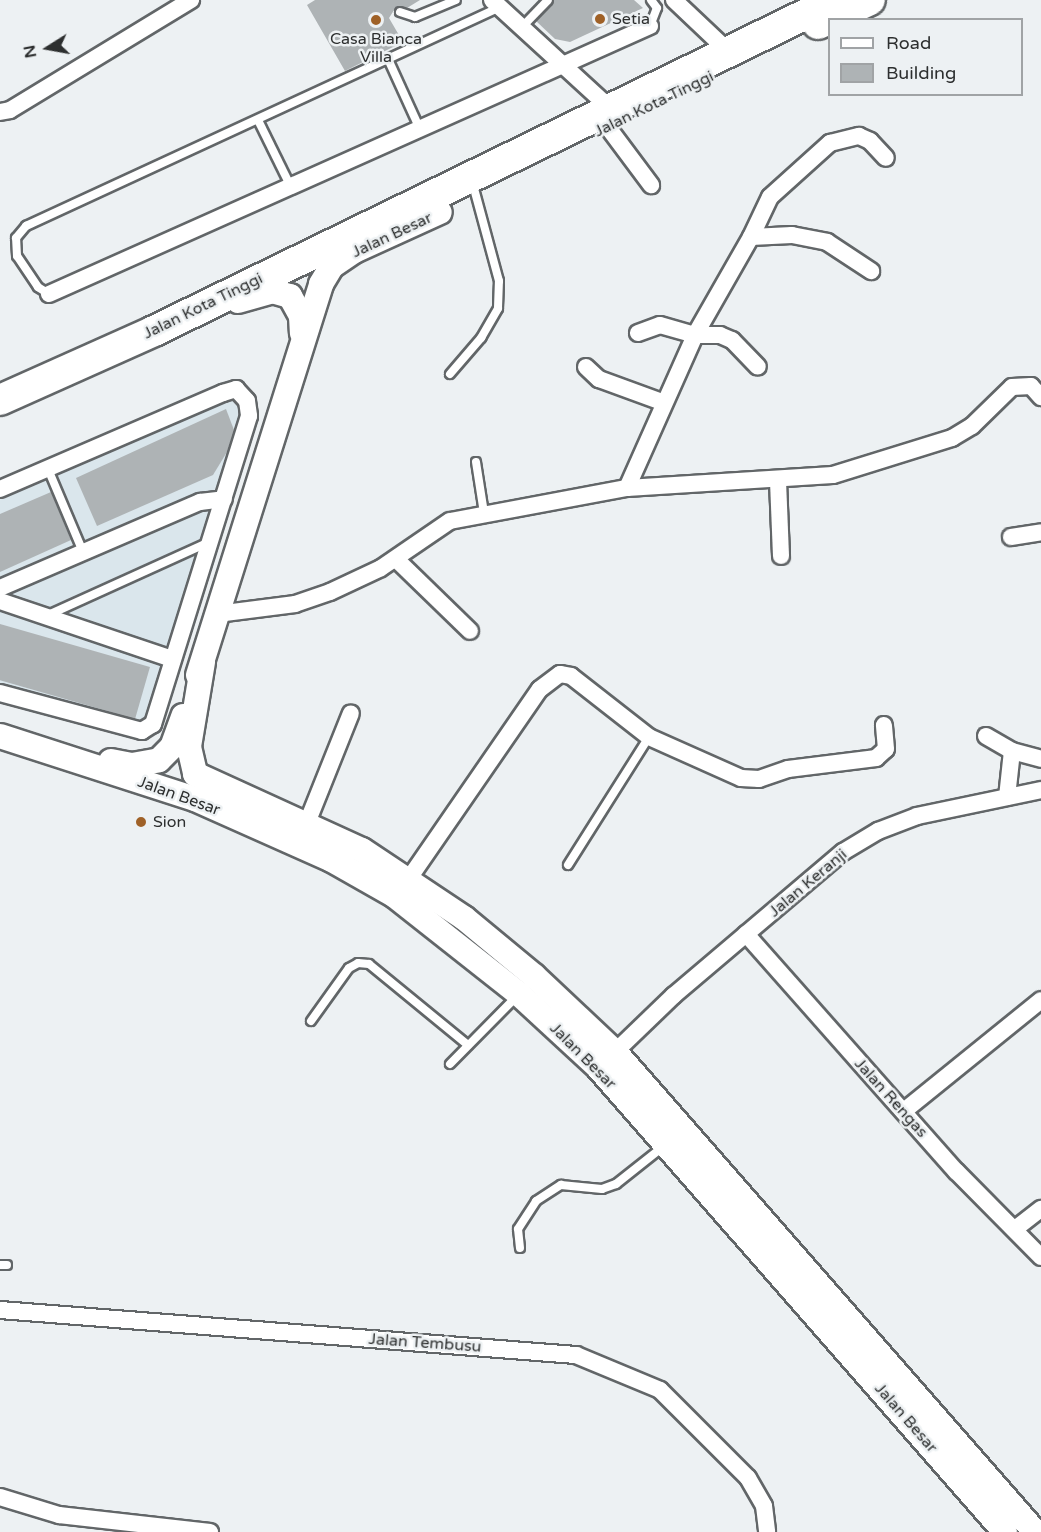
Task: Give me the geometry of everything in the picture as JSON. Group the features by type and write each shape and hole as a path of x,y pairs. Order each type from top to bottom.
{"highway":[{"path":"608,117 728,51 835,0"},
{"name":"Jalan Kota Tinggi","path":"830,18 870,0"},
{"name":"Jalan Kota Tinggi","path":"0,400 154,331 403,208 828,19"},
{"name":"Jalan Kota Tinggi","path":"440,212 608,117"}],"main road":[{"name":"Jalan Besar","path":"36,747 132,765 159,760 172,747 203,662 302,351 312,308 332,266 354,251 440,212"},
{"path":"154,331 260,294 281,292 290,296 301,316 302,351"},
{"name":"Jalan Besar","path":"203,662 189,747 195,774 214,786 308,823 408,880 511,955 615,1052 1035,1532"},
{"name":"Jalan Besar","path":"0,736 195,799 332,860 395,896 519,994 598,1066 664,1146 1005,1532"}],"street":[{"path":"0,112 10,110 191,0"},
{"path":"674,0 728,51"},
{"path":"496,4 561,63 608,117 651,185"},
{"path":"48,294 561,63 650,26"},
{"path":"627,488 662,402 694,335 751,237 770,197 830,143 858,136 870,141 886,158"},
{"path":"751,237 792,235 827,242 871,271"},
{"path":"638,333 660,325 694,335 720,334 732,340 758,367"},
{"path":"586,367 599,379 662,402"},
{"path":"217,614 295,604 330,592 396,559 450,521 627,488 833,475 952,438 972,426 1012,387 1022,384 1039,390"},
{"path":"0,489 236,389 247,401 249,416 153,723 142,731 0,693"},
{"path":"778,480 782,556"},
{"path":"0,588 200,502 224,499"},
{"path":"1011,537 1041,532"},
{"path":"211,541 238,551"},
{"path":"396,559 470,631"},
{"path":"0,601 172,659"},
{"path":"408,880 540,689 560,674 571,676 649,737 730,776 759,779 788,769 876,758 886,749 884,725"},
{"path":"308,823 351,713"},
{"path":"986,736 1012,751 1041,759"},
{"path":"1007,797 1012,751"},
{"name":"Jalan Keranji","path":"615,1052 672,996 843,852 878,831 917,816 1041,790"},
{"name":"Jalan Rengas","path":"746,934 904,1112 1041,1257"},
{"path":"904,1112 1041,1000"},
{"path":"1015,1229 1041,1209"},
{"name":"Jalan Tembusu","path":"0,1310 576,1355 660,1390 748,1478 764,1506 766,1532"},
{"path":"0,1497 59,1515 210,1532"}],"lane":[{"path":"435,0 441,9"},
{"path":"400,12 415,17 441,9 456,0"},
{"path":"522,27 548,0"},
{"path":"650,26 657,8 651,0"},
{"path":"48,294 38,287 17,256 16,238 26,226 388,59 496,4"},
{"path":"388,59 419,127"},
{"path":"258,120 290,185"},
{"path":"450,374 482,338 498,308 499,281 476,192"},
{"path":"476,462 484,513"},
{"path":"48,469 83,552"},
{"path":"46,616 211,541"},
{"path":"568,866 649,737"},
{"path":"311,1021 349,968 358,963 369,964 468,1045"},
{"path":"450,1064 519,994"},
{"path":"520,1248 518,1229 536,1201 561,1185 602,1189 616,1184 664,1146"}],"shaded area":[{"path":"221,387 250,398 143,736 0,698 0,482"}],"building":[{"path":"315,0 420,0 407,8 396,7 389,18 403,42 345,71 307,5"},
{"path":"554,0 634,0 643,8 570,42 555,39 536,21"},
{"path":"226,409 234,430 227,452 213,475 97,526 76,478"},
{"path":"51,492 71,540 0,572 0,514"},
{"path":"0,624 150,667 135,719 0,680"}],"place":[{"name":"Setia","path":"600,19"},
{"name":"Casa Bianca Villa","path":"376,20"},
{"name":"Sion","path":"141,822"}]}
